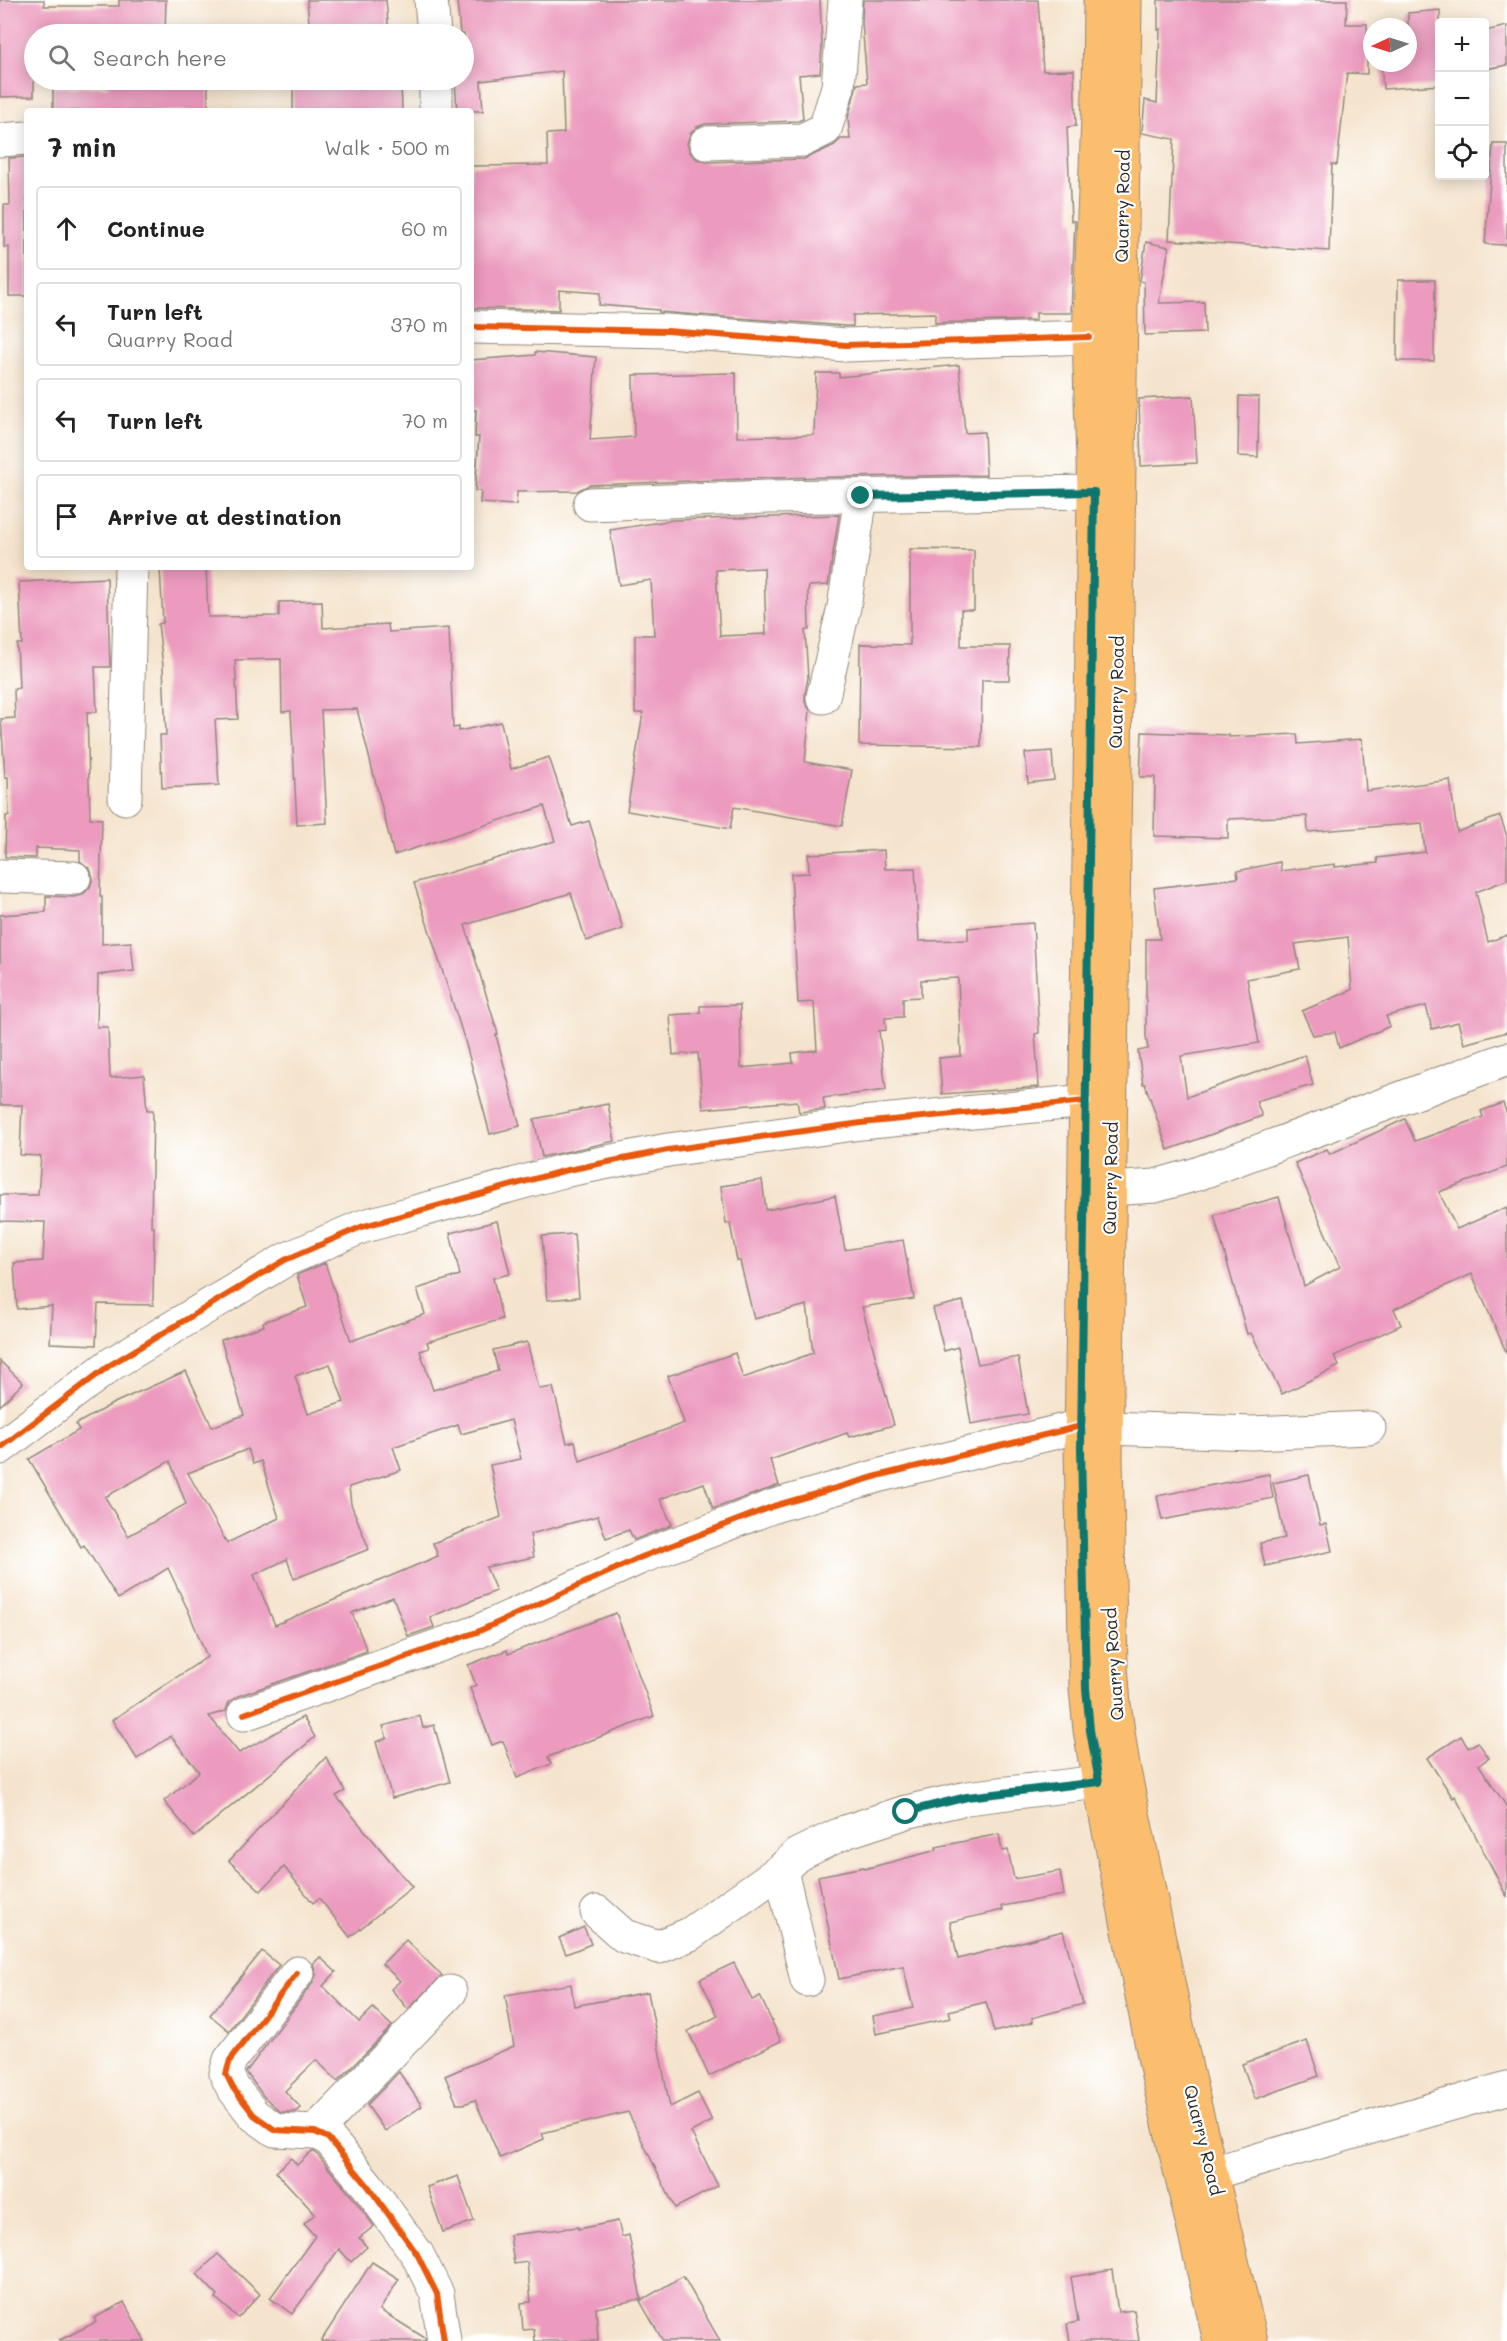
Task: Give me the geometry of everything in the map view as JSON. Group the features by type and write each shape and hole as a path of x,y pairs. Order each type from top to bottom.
{"main road":[{"name":"Quarry Road","path":"1100,0 1099,94 1089,337 1094,492 1086,1101 1094,1426 1114,1704 1123,1766 1188,2073 1251,2341"},
{"name":"Quarry Road","path":"1125,0 1110,1189 1094,1426 1086,1688 1099,1782 1158,2076 1220,2341"}],"street":[{"path":"431,0 433,24"},
{"path":"706,143 803,140 825,129 838,87 844,0"},
{"path":"436,90 436,108"},
{"path":"0,140 24,138"},
{"path":"474,327 667,331 846,345 1089,337"},
{"path":"590,504 746,497 1094,492"},
{"path":"823,697 844,607 861,496"},
{"path":"125,798 132,570"},
{"path":"0,876 74,878"},
{"path":"1110,1189 1155,1186 1197,1174 1507,1059"},
{"path":"0,1448 120,1359 285,1260 361,1227 563,1171 668,1150 850,1124 1086,1101"},
{"path":"244,1713 477,1632 639,1558 774,1506 881,1475 1094,1426 1252,1433 1369,1428"},
{"path":"597,1912 624,1936 659,1947 690,1934 781,1870 797,1854 845,1832 906,1812 967,1797 1099,1782"},
{"path":"781,1870 807,1980"},
{"path":"297,1973 230,2060 226,2074 233,2088 254,2115 275,2130 315,2132 328,2138 362,2178 417,2254 437,2294 444,2341"},
{"path":"315,2132 450,1992"},
{"path":"1212,2173 1507,2088"}],"building":[{"path":"0,0 44,0 44,6 119,6 119,0 166,0 165,24 24,24 24,90 34,90 34,96 0,97"},
{"path":"307,0 386,0 388,24 309,24"},
{"path":"457,0 820,0 822,46 820,73 799,75 803,119 705,124 697,127 690,134 687,144 690,152 697,159 707,162 804,159 833,146 841,139 850,139 848,118 857,84 867,83 862,22 863,0 1038,0 1043,71 1074,70 1076,126 1067,127 1071,221 1075,221 1071,313 1036,313 1036,320 935,323 935,313 853,315 853,326 846,326 659,312 659,310 599,305 600,293 559,290 559,310 474,308 474,166 548,165 547,134 564,133 562,71 481,81 483,111 474,111 474,108 457,108 456,90 474,90 474,24 459,24"},
{"path":"1158,0 1347,0 1346,24 1363,24 1363,72 1367,74 1347,73 1337,165 1332,164 1329,251 1169,240 1174,139 1142,133 1145,100 1157,103 1160,29 1158,30"},
{"path":"1440,10 1440,18 1435,18 1435,85 1383,89 1382,72 1417,72 1417,18 1408,18 1408,13"},
{"path":"1507,26 1507,65 1489,68 1489,30"},
{"path":"53,90 208,90 208,108 53,108"},
{"path":"293,90 401,90 402,108 293,108"},
{"path":"1493,144 1507,144 1507,245 1485,244"},
{"path":"24,157 24,296 9,296 9,247 4,247 4,205 10,205 9,158"},
{"path":"1146,242 1169,247 1159,303 1204,302 1205,333 1145,335 1144,282 1140,281"},
{"path":"1398,280 1435,280 1434,361 1397,361"},
{"path":"535,352 596,357 590,440 634,437 633,375 736,373 737,437 814,435 816,373 839,373 839,377 959,365 965,433 984,432 986,475 769,478 589,485 577,491 517,492 516,505 480,503 481,491 475,491 479,437 475,437 474,360 535,355"},
{"path":"1193,396 1197,463 1141,466 1139,399"},
{"path":"1239,396 1259,397 1258,457 1238,456"},
{"path":"839,515 828,585 809,586 808,591 809,630 805,630 808,678 805,702 810,710 805,762 852,770 842,826 734,807 730,829 627,811 643,713 635,713 635,635 654,635 651,580 619,585 610,530 673,520","holes":["764,568 766,634 720,636 716,570"]},
{"path":"910,549 974,550 974,610 961,610 961,646 1010,646 1009,680 982,680 981,747 859,745 860,644 910,645"},
{"path":"160,570 206,570 208,617 279,616 279,602 322,601 323,628 388,624 389,632 449,628 453,728 459,727 459,731 501,722 511,769 549,757 572,826 589,821 623,929 586,941 571,893 465,925 498,1034 496,1035 520,1126 490,1134 465,1041 414,883 555,841 544,806 394,855 357,709 321,710 327,823 297,825 291,711 282,712 281,659 235,660 238,719 215,720 219,785 162,788 160,735 166,735 163,666 158,624 163,623"},
{"path":"107,578 110,667 95,667 97,712 87,712 90,818 102,819 100,897 102,897 102,944 131,942 134,971 98,975 97,1027 108,1027 110,1078 144,1075 147,1110 153,1110 151,1227 154,1227 153,1305 98,1304 96,1345 50,1343 52,1306 17,1309 14,1263 43,1261 45,1222 0,1221 0,1195 38,1195 41,1156 20,1155 22,1105 0,1105 0,915 46,912 46,896 82,895 90,887 93,878 90,869 80,861 80,850 36,848 36,858 5,857 6,816 9,816 8,777 5,777 1,719 15,718 14,689 19,688 17,644 22,644 19,582"},
{"path":"1142,732 1229,735 1229,737 1297,734 1298,744 1362,739 1366,791 1450,780 1457,832 1500,816 1507,836 1507,880 1476,892 1488,942 1507,935 1507,1032 1464,1044 1458,1022 1432,1029 1426,1006 1386,1016 1390,1026 1339,1048 1335,1032 1313,1035 1302,1011 1352,990 1348,937 1295,944 1300,969 1247,979 1259,1043 1181,1056 1187,1097 1305,1055 1313,1085 1256,1101 1262,1116 1168,1150 1145,1084 1143,1084 1138,1051 1148,1049 1146,939 1160,939 1154,888 1238,878 1237,871 1280,862 1281,871 1335,864 1335,867 1378,863 1377,858 1425,852 1422,823 1308,832 1307,816 1228,819 1228,838 1154,836 1155,777 1140,777"},
{"path":"1052,751 1054,780 1028,783 1025,753"},
{"path":"884,850 885,869 915,868 919,941 968,940 968,928 1033,923 1039,1033 1035,1034 1039,1087 942,1094 939,1058 961,1056 958,978 921,980 921,997 903,998 903,1017 885,1018 886,1030 879,1031 886,1090 823,1098 825,1109 799,1112 797,1101 703,1109 698,1053 673,1055 670,1015 700,1013 700,1006 740,1005 741,1068 793,1063 792,1053 817,1050 814,1002 798,1003 791,874 809,873 808,854"},
{"path":"1503,1103 1507,1114 1507,1167 1439,1192 1457,1229 1507,1207 1507,1354 1472,1274 1394,1309 1401,1325 1334,1356 1339,1366 1282,1394 1251,1333 1247,1334 1214,1215 1279,1197 1304,1286 1340,1267 1295,1163 1327,1149 1330,1154 1405,1119 1415,1141 1483,1117 1481,1111"},
{"path":"608,1104 615,1141 542,1157 534,1119"},
{"path":"762,1180 766,1210 835,1196 845,1250 903,1240 914,1299 862,1307 894,1425 849,1437 847,1433 770,1460 779,1485 713,1509 704,1483 660,1499 672,1525 634,1540 629,1530 606,1538 598,1516 530,1534 534,1557 486,1567 496,1591 430,1617 434,1627 408,1636 393,1597 352,1613 367,1651 238,1696 229,1702 226,1711 209,1716 239,1753 303,1717 315,1737 194,1837 164,1801 199,1772 171,1736 137,1759 112,1720 207,1657 188,1610 168,1568 118,1599 84,1545 81,1547 29,1459 79,1430 76,1424 114,1403 186,1371 212,1427 244,1415 221,1340 264,1326 263,1322 307,1307 297,1275 325,1263 351,1341 425,1314 417,1289 460,1275 450,1233 497,1221 510,1274 493,1278 502,1319 427,1342 429,1348 420,1351 433,1390 498,1371 493,1350 527,1342 539,1389 553,1387 567,1443 575,1441 580,1461 684,1423 668,1376 735,1353 743,1378 813,1353 807,1305 754,1319 740,1261 737,1261 730,1223 726,1224 721,1186","holes":["330,1364 344,1402 308,1414 295,1376","511,1420 521,1459 490,1465 501,1517 433,1543 438,1556 275,1625 254,1575 287,1559 294,1579 369,1549 351,1504 349,1487 401,1470 393,1447 458,1425 461,1434","248,1449 253,1464 261,1461 279,1518 227,1543 188,1473","170,1461 186,1504 128,1536 105,1497"]},
{"path":"574,1234 579,1297 547,1300 542,1236"},
{"path":"963,1301 978,1364 1018,1357 1028,1414 971,1424 958,1347 944,1351 933,1308"},
{"path":"0,1361 23,1383 0,1406"},
{"path":"1269,1474 1273,1498 1162,1520 1157,1496"},
{"path":"1309,1475 1320,1525 1326,1524 1332,1551 1265,1566 1260,1543 1285,1538 1273,1483"},
{"path":"616,1613 654,1716 548,1757 551,1764 517,1778 503,1741 492,1745 470,1688 476,1685 468,1665 507,1650 508,1654"},
{"path":"420,1716 423,1728 434,1725 450,1782 392,1798 376,1742 387,1738 383,1726"},
{"path":"1461,1736 1468,1748 1478,1742 1489,1758 1479,1765 1507,1807 1507,1897 1455,1796 1453,1798 1427,1758"},
{"path":"326,1757 345,1791 336,1796 412,1887 350,1937 319,1898 313,1903 284,1867 261,1891 229,1861"},
{"path":"999,1834 1002,1851 1008,1850 1014,1879 1060,1871 1064,1895 1002,1906 1003,1910 950,1922 958,1959 1063,1931 1083,2004 1032,2018 1033,2022 994,2032 986,2002 949,2011 951,2018 876,2034 873,2016 913,2008 903,1966 839,1979 818,1876 864,1867 864,1869 937,1850 936,1847"},
{"path":"584,1927 591,1944 566,1954 559,1938"},
{"path":"406,1940 442,1976 408,2009 391,1989 400,1981 382,1964"},
{"path":"262,1951 279,1965 229,2031 210,2015"},
{"path":"320,1957 336,1972 323,1986 359,2022 373,2008 392,2026 338,2081 316,2060 285,2091 301,2108 296,2112 281,2112 264,2097 246,2072 312,1984 316,1975 313,1964"},
{"path":"734,1963 752,2000 760,1996 781,2041 709,2076 688,2031 718,2016 700,1979"},
{"path":"571,1984 574,2006 648,1992 670,2107 698,2093 712,2121 691,2132 718,2186 675,2208 628,2112 542,2133 544,2139 500,2158 475,2100 457,2104 445,2076 514,2046 505,1995"},
{"path":"1307,2041 1319,2076 1255,2099 1242,2064"},
{"path":"399,2072 422,2106 385,2131 367,2105"},
{"path":"312,2151 316,2153 374,2226 359,2238 367,2247 351,2262 339,2249 292,2314 270,2298 315,2236 304,2224 315,2214 276,2172 291,2158 297,2165"},
{"path":"458,2176 474,2221 443,2232 427,2187"},
{"path":"618,2221 622,2237 629,2235 641,2299 596,2308 598,2341 535,2341 534,2329 523,2330 521,2303 531,2302 527,2262 514,2264 510,2235 578,2227 578,2229"},
{"path":"218,2254 260,2294 238,2318 216,2298 218,2296 197,2274"},
{"path":"372,2262 399,2279 380,2310 425,2338 425,2341 321,2341"},
{"path":"1112,2270 1118,2312 1134,2310 1139,2341 1070,2341 1067,2324 1078,2322 1071,2277"},
{"path":"683,2276 720,2341 663,2341 640,2301"},
{"path":"124,2302 145,2341 58,2341 96,2322 94,2318"}],"cycle path":[{"path":"474,327 667,331 846,345 1089,337"},
{"path":"0,1448 110,1365 285,1260 361,1227 563,1171 668,1150 861,1123 1086,1101"},
{"path":"244,1714 477,1632 639,1558 774,1506 881,1475 1081,1426"},
{"path":"297,1973 230,2060 226,2074 233,2088 254,2115 275,2130 315,2132 328,2138 368,2186 417,2254 437,2294 444,2341"}],"route":[{"path":"861,496 1094,492 1081,1447 1086,1688 1099,1782 967,1797 906,1812"}]}
